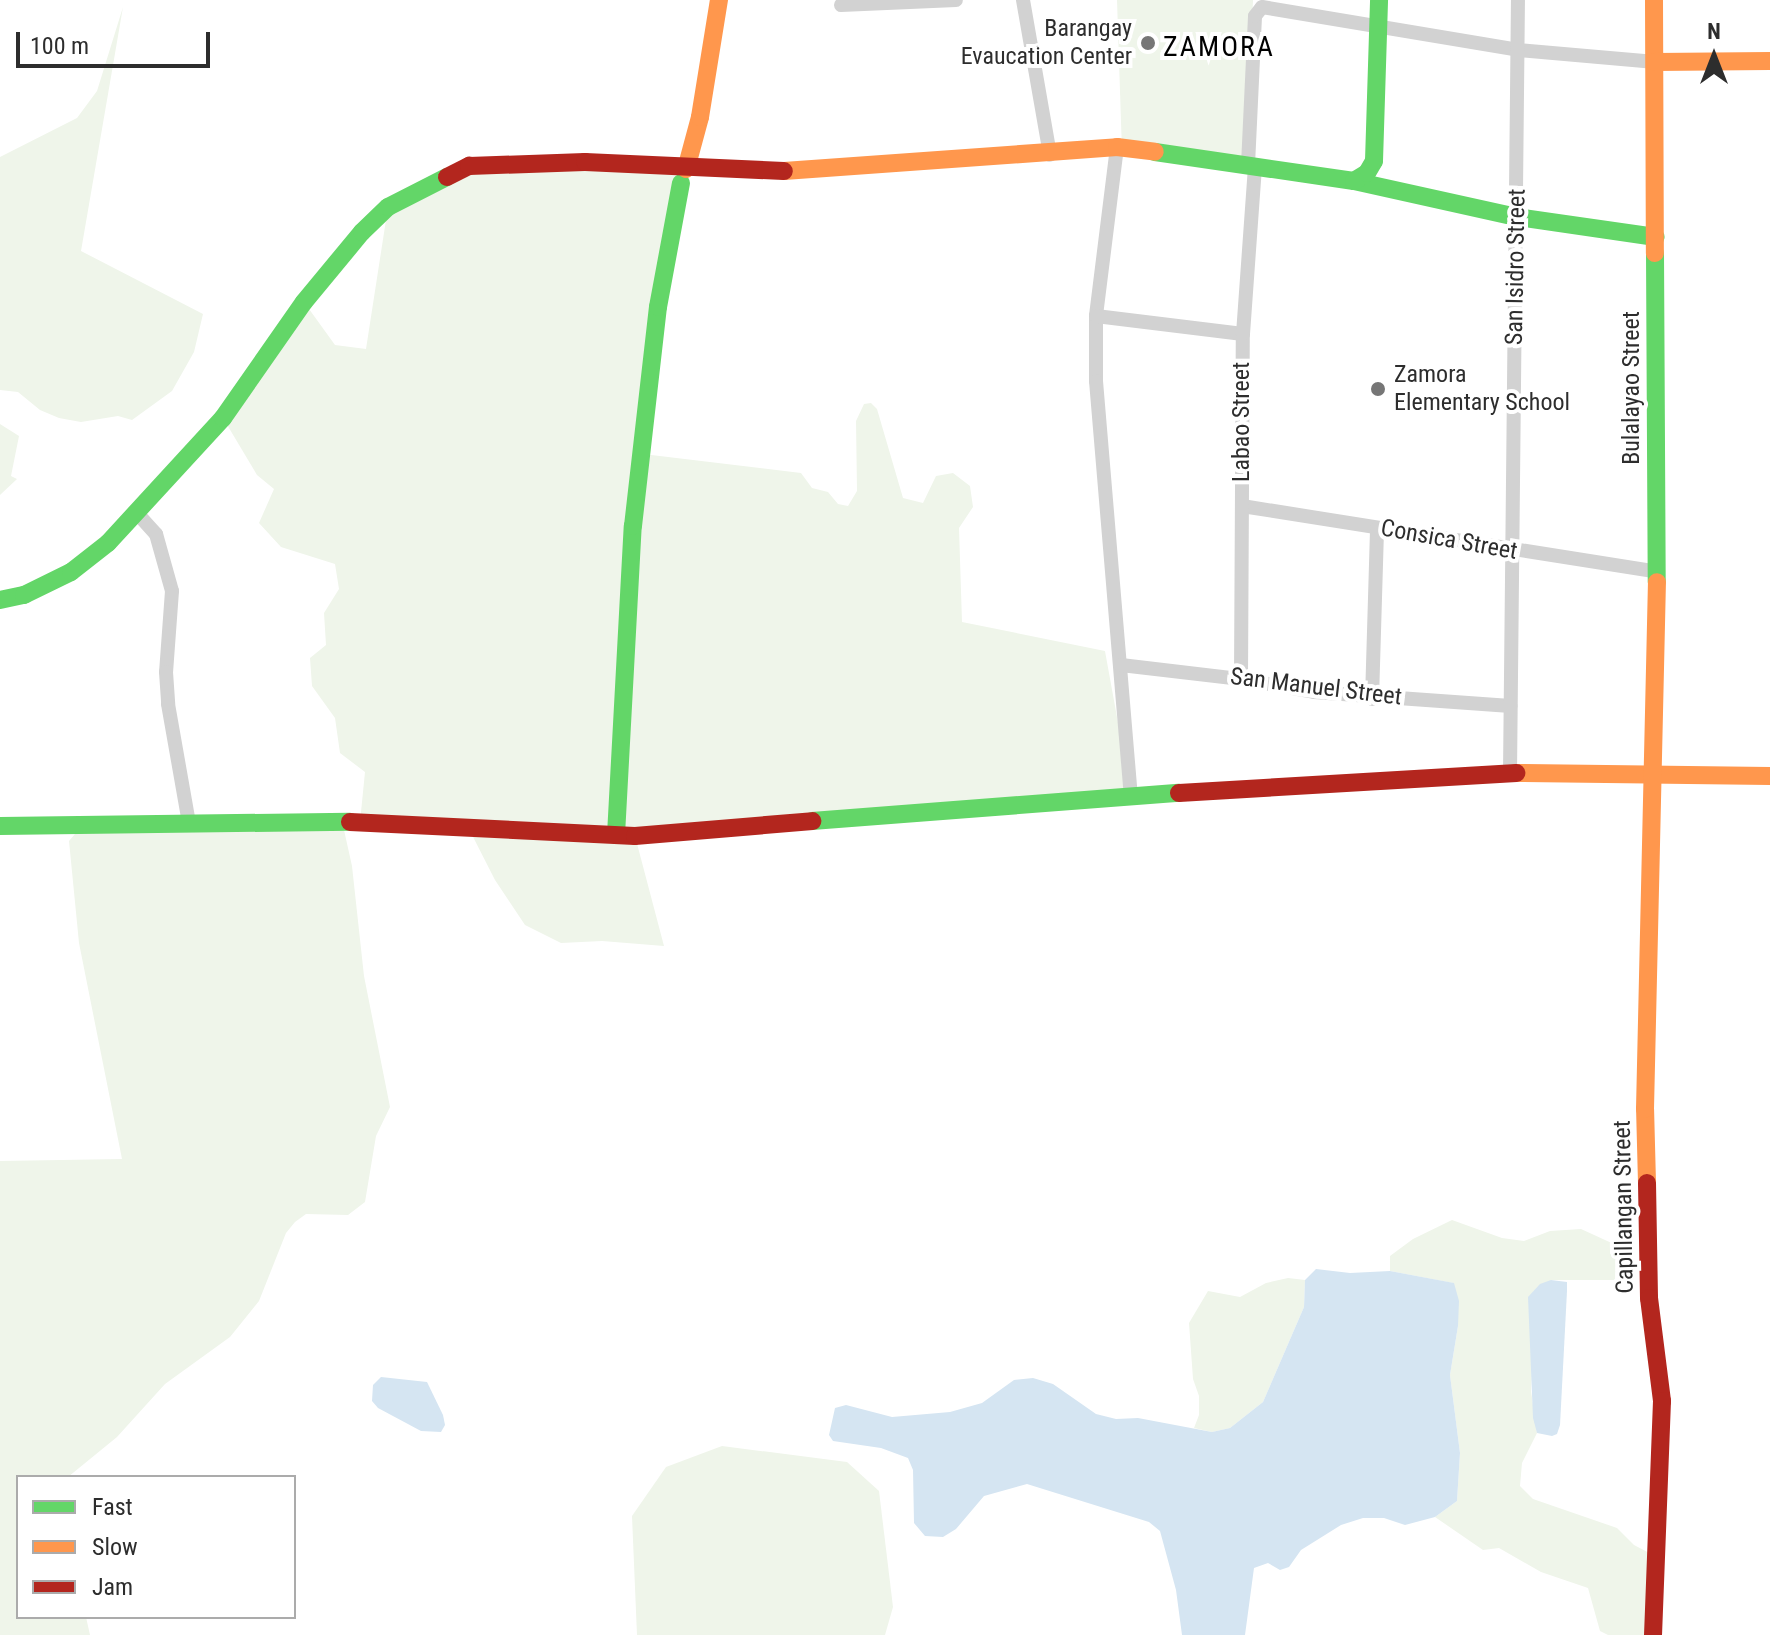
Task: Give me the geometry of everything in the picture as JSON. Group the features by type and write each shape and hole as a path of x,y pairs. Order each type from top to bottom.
{"street":[{"path":"616,835 633,526 658,307 684,176 700,117 719,0"},
{"path":"841,5 956,0"},
{"path":"1023,0 1050,155"},
{"path":"1354,181 1367,173 1374,161 1379,0"},
{"name":"San Isidro Street","path":"1510,773 1518,0"},
{"name":"Bulalayao Street","path":"1654,0 1657,572 1654,777"},
{"name":"Labao Street","path":"1241,679 1243,334 1252,165 1255,16 1258,10 1274,7 1379,25"},
{"path":"1379,25 1518,50 1655,62 1770,61"},
{"path":"1117,147 1096,316 1100,463 1131,794"},
{"path":"0,600 24,595 71,572 108,543 223,418 304,302 388,207 469,166 585,162 684,176 1050,155 1117,147 1354,181 1517,217 1656,237"},
{"path":"1096,316 1243,334"},
{"name":"Consica Street","path":"1242,506 1657,572"},
{"path":"136,512 156,534 172,591 168,693 189,823"},
{"path":"1372,698 1377,528"},
{"name":"San Manuel Street","path":"1121,665 1241,679 1314,692 1511,706"},
{"path":"0,826 329,821 616,835 694,833 1131,794 1270,790 1510,773 1770,776"},
{"name":"Capillangan Street","path":"1653,1635 1662,1401 1649,1298 1645,1109 1654,777"}],"shaded area":[{"path":"1117,0 1253,0 1246,162 1122,152"},
{"path":"123,7 81,251 203,314 194,352 172,391 132,420 118,416 81,422 40,410 18,392 0,390 0,157 77,118 97,91"},
{"path":"469,166 686,169 643,454 801,473 812,488 828,492 838,504 848,506 857,491 856,421 864,404 871,403 877,409 903,498 923,503 936,476 953,473 970,486 973,507 959,528 962,622 1105,651 1131,794 635,836 664,946 602,941 561,943 525,925 495,880 469,829 360,822 365,772 340,753 335,718 312,686 310,658 326,645 324,613 339,589 335,564 281,547 259,523 274,489 257,475 223,418 304,302 335,345 366,349 388,207"},
{"path":"0,424 19,436 11,476 17,479 0,495"},
{"path":"342,821 352,866 364,976 390,1107 376,1136 365,1202 348,1215 306,1214 295,1222 286,1233 259,1301 230,1337 165,1384 117,1437 70,1475 16,1475 16,1619 86,1619 90,1635 0,1635 0,1161 122,1159 79,943 69,841 81,827"},
{"path":"1452,1220 1502,1238 1524,1241 1550,1231 1581,1229 1616,1245 1615,1280 1551,1280 1530,1327 1533,1349 1531,1391 1537,1433 1522,1463 1520,1486 1533,1499 1617,1528 1634,1545 1655,1556 1653,1635 1608,1635 1600,1631 1588,1588 1541,1572 1499,1548 1483,1550 1435,1517 1457,1501 1460,1453 1450,1375 1458,1326 1453,1283 1390,1271 1390,1256 1413,1239"},
{"path":"1288,1278 1305,1280 1304,1307 1263,1402 1230,1428 1212,1432 1194,1428 1199,1415 1199,1396 1193,1379 1189,1323 1208,1291 1240,1297 1266,1283"},
{"path":"722,1446 847,1462 879,1491 893,1607 885,1635 637,1635 632,1516 666,1467"}],"water":[{"path":"1316,1269 1350,1273 1390,1271 1454,1283 1459,1301 1458,1326 1450,1375 1460,1453 1457,1501 1435,1517 1405,1525 1384,1518 1363,1518 1341,1525 1301,1550 1289,1567 1280,1570 1268,1563 1254,1568 1245,1635 1182,1635 1176,1590 1160,1531 1149,1522 1027,1484 984,1496 956,1529 943,1537 925,1536 914,1523 913,1470 908,1458 881,1448 833,1441 829,1435 835,1408 846,1405 892,1417 950,1412 982,1403 1014,1380 1033,1378 1053,1384 1096,1414 1116,1419 1138,1418 1212,1432 1230,1428 1263,1402 1304,1307 1305,1280"},
{"path":"1551,1280 1567,1282 1560,1425 1557,1434 1552,1436 1537,1433 1533,1418 1528,1297 1540,1284"},
{"path":"381,1377 427,1382 443,1415 445,1425 441,1432 421,1431 378,1408 372,1401 373,1385"}],"traffic: fast":[{"path":"1354,181 1367,173 1374,161 1379,0"},
{"path":"1155,152 1354,181 1517,217 1656,237"},
{"path":"0,600 24,595 71,572 108,543 223,418 304,302 362,232 388,207 447,177"},
{"path":"616,835 633,526 658,307 681,183"},
{"path":"1655,253 1657,582"},
{"path":"812,821 1179,793"},
{"path":"0,826 350,822"}],"traffic: slow":[{"path":"686,169 700,117 719,0"},
{"path":"1654,0 1655,253"},
{"path":"1655,62 1770,61"},
{"path":"784,171 1117,147 1155,152"},
{"path":"1647,1183 1645,1109 1657,582"},
{"path":"1516,773 1770,776"}],"traffic: jam":[{"path":"447,177 469,166 585,162 784,171"},
{"path":"1179,793 1516,773"},
{"path":"350,822 635,836 812,821"},
{"path":"1647,1183 1649,1298 1662,1401 1653,1635"}],"place":[{"name":"Barangay Evaucation Center","path":"1148,43"},
{"name":"Zamora Elementary School","path":"1378,389"}],"district":[{"name":"ZAMORA","path":"1219,47"}]}
